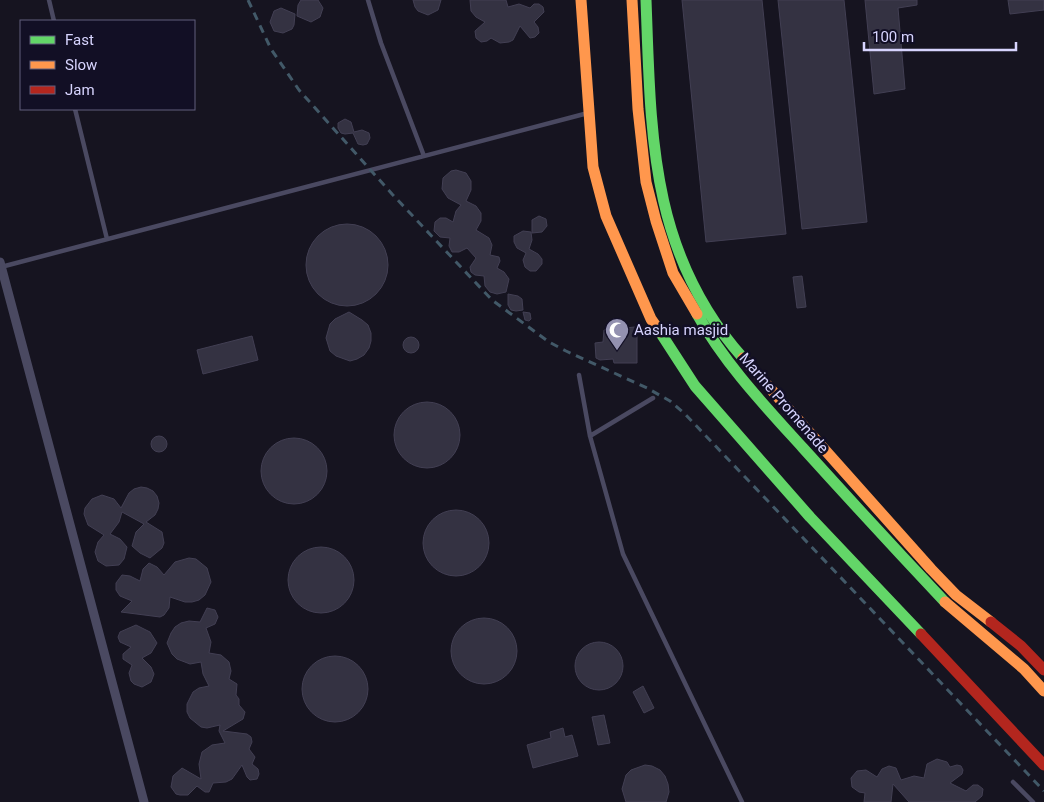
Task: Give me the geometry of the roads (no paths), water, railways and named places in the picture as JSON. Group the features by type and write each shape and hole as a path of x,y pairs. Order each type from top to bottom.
{"main road":[{"path":"582,0 593,167 606,216 651,319 695,386 810,517 1044,764"},
{"name":"Marine Promenade","path":"632,0 638,109 646,182 656,221 674,273 708,334 747,386 885,538 953,610 1024,669 1044,691"},
{"name":"Marine Promenade","path":"646,0 652,137 663,205 678,251 698,294 723,336 932,569 956,595 1021,646 1044,670"}],"street":[{"path":"1,265 144,802"}],"lane":[{"path":"49,0 54,20"},
{"path":"368,0 381,43 424,156"},
{"path":"75,110 107,239"},
{"path":"1,265 588,113"},
{"path":"579,375 590,436 623,554 742,802"},
{"path":"590,436 653,398"},
{"path":"1013,782 1032,802"}],"railway":[{"path":"248,0 271,49 299,90 392,194 492,300 549,342 647,388 670,401 685,414 1044,791"}],"place":[{"name":"Aashia masjid","path":"617,351"}]}
